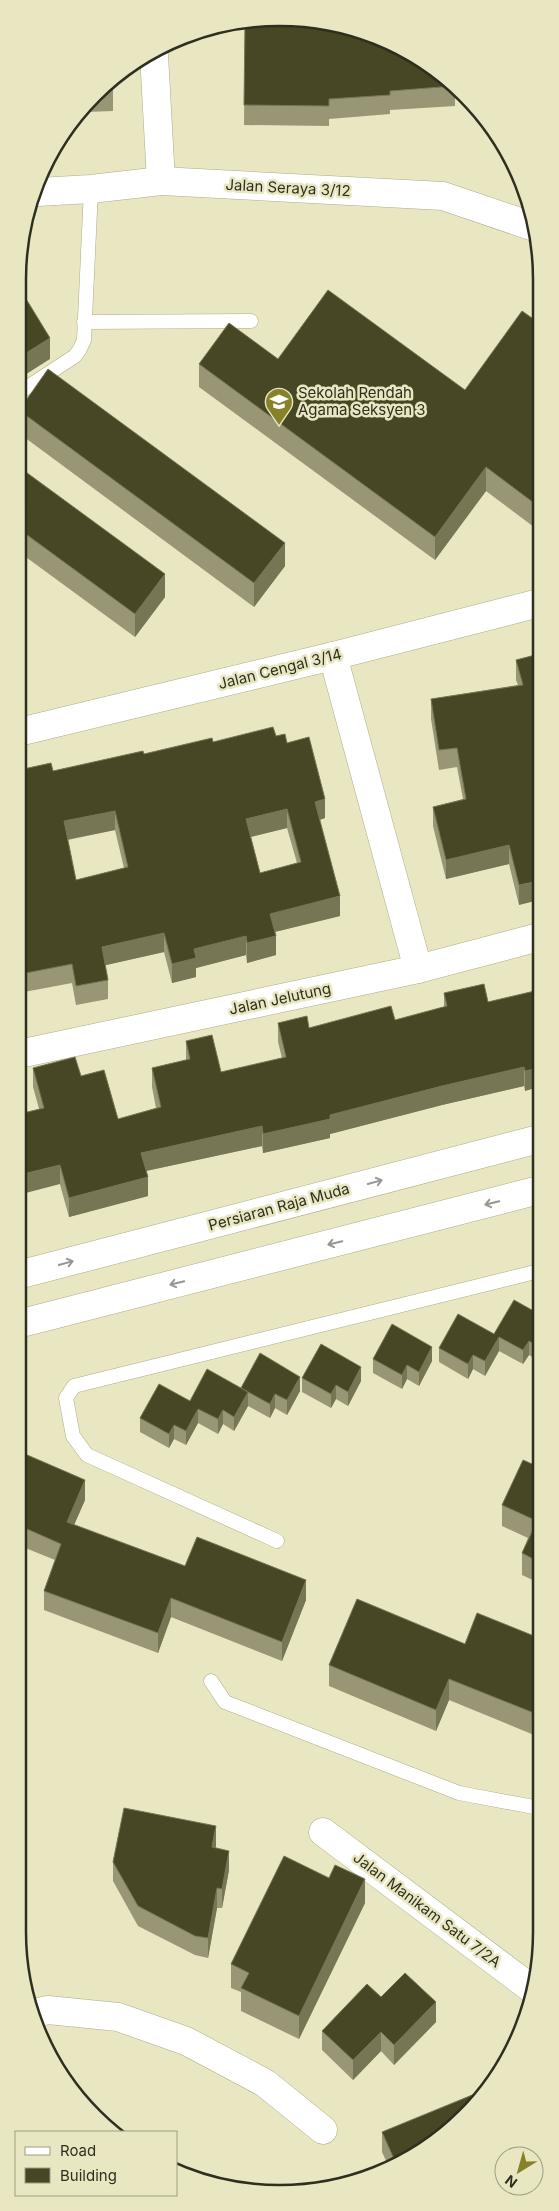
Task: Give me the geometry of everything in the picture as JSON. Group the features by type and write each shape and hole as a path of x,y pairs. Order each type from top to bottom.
{"street":[{"path":"154,59 161,181"},
{"name":"Jalan Seraya 3/12","path":"43,192 91,189 161,181 443,196 527,224"},
{"name":"Jalan Cengal 3/14","path":"26,730 333,656 533,605"},
{"path":"333,656 418,969"},
{"name":"Jalan Jelutung","path":"26,1053 418,969 533,939"},
{"name":"Persiaran Raja Muda","path":"26,1273 533,1141"},
{"path":"26,1322 533,1192"},
{"name":"Jalan Manikam Satu 7/2A","path":"323,1832 527,1985"},
{"path":"39,2011 48,2010 118,2018 186,2041 265,2083 323,2130"}],"lane":[{"path":"26,388 75,356 84,340 91,189"},
{"path":"84,322 251,321"},
{"path":"277,1541 87,1455 73,1436 66,1398 74,1386 533,1272"},
{"path":"211,1682 225,1702 458,1793 533,1807"}],"building":[{"path":"280,26 313,28 345,35 392,52 420,69 443,87 390,91 390,95 329,99 329,106 244,105 246,28"},
{"path":"328,290 465,390 522,311 533,319 533,502 486,467 435,537 199,364 229,323 278,359"},
{"path":"26,299 50,338 26,353"},
{"path":"48,369 285,543 254,583 26,415 26,400"},
{"path":"26,472 165,574 135,614 26,534"},
{"path":"533,656 533,882 519,885 509,845 446,860 433,807 466,799 457,748 439,750 431,699 523,685 516,660"},
{"path":"273,727 276,736 285,734 287,743 309,737 325,799 315,802 340,896 270,914 276,936 247,943 246,936 194,949 196,958 172,964 164,933 102,947 108,980 76,986 72,964 26,973 26,768 51,763 53,771 143,751 144,754 212,738 213,742","holes":["287,809 301,862 260,873 246,819","115,811 128,867 76,880 64,821"]},
{"path":"484,984 488,1002 533,991 533,1069 525,1071 524,1067 442,1086 330,1115 330,1119 263,1134 262,1126 141,1153 148,1177 69,1198 60,1165 26,1173 26,1112 44,1108 33,1068 75,1057 81,1076 104,1070 118,1119 161,1107 152,1068 190,1059 186,1041 212,1035 221,1072 286,1057 278,1023 307,1016 309,1028 391,1006 395,1020 447,1006 444,993"},
{"path":"514,1300 533,1311 533,1343 529,1341 523,1350 499,1337 485,1361 473,1355 468,1364 439,1348 458,1314 494,1334"},
{"path":"392,1324 432,1347 419,1372 407,1365 402,1375 373,1359"},
{"path":"321,1344 361,1367 348,1392 336,1385 331,1394 302,1378"},
{"path":"260,1353 300,1377 287,1400 275,1394 270,1404 241,1388"},
{"path":"207,1369 248,1392 234,1417 223,1410 218,1419 198,1409 186,1431 174,1425 169,1434 140,1418 159,1384 190,1401"},
{"path":"26,1454 85,1480 67,1522 185,1566 197,1537 306,1580 282,1642 171,1598 158,1633 44,1591 61,1544 26,1529"},
{"path":"523,1460 533,1464 533,1519 502,1505"},
{"path":"533,1530 533,1559 522,1553"},
{"path":"357,1599 465,1644 477,1613 533,1636 533,1713 449,1679 436,1710 329,1665"},
{"path":"124,1808 216,1826 212,1847 229,1851 222,1889 217,1888 208,1938 195,1936 138,1906 113,1862"},
{"path":"284,1856 329,1878 335,1865 365,1879 299,2016 241,1988 249,1973 231,1964"},
{"path":"405,1973 436,2002 394,2045 381,2032 353,2060 322,2031 367,1984 381,1997"},
{"path":"473,2095 459,2111 434,2132 394,2158 382,2132"}],"place":[{"name":"Sekolah Rendah Agama Seksyen 3","path":"279,426"}]}
